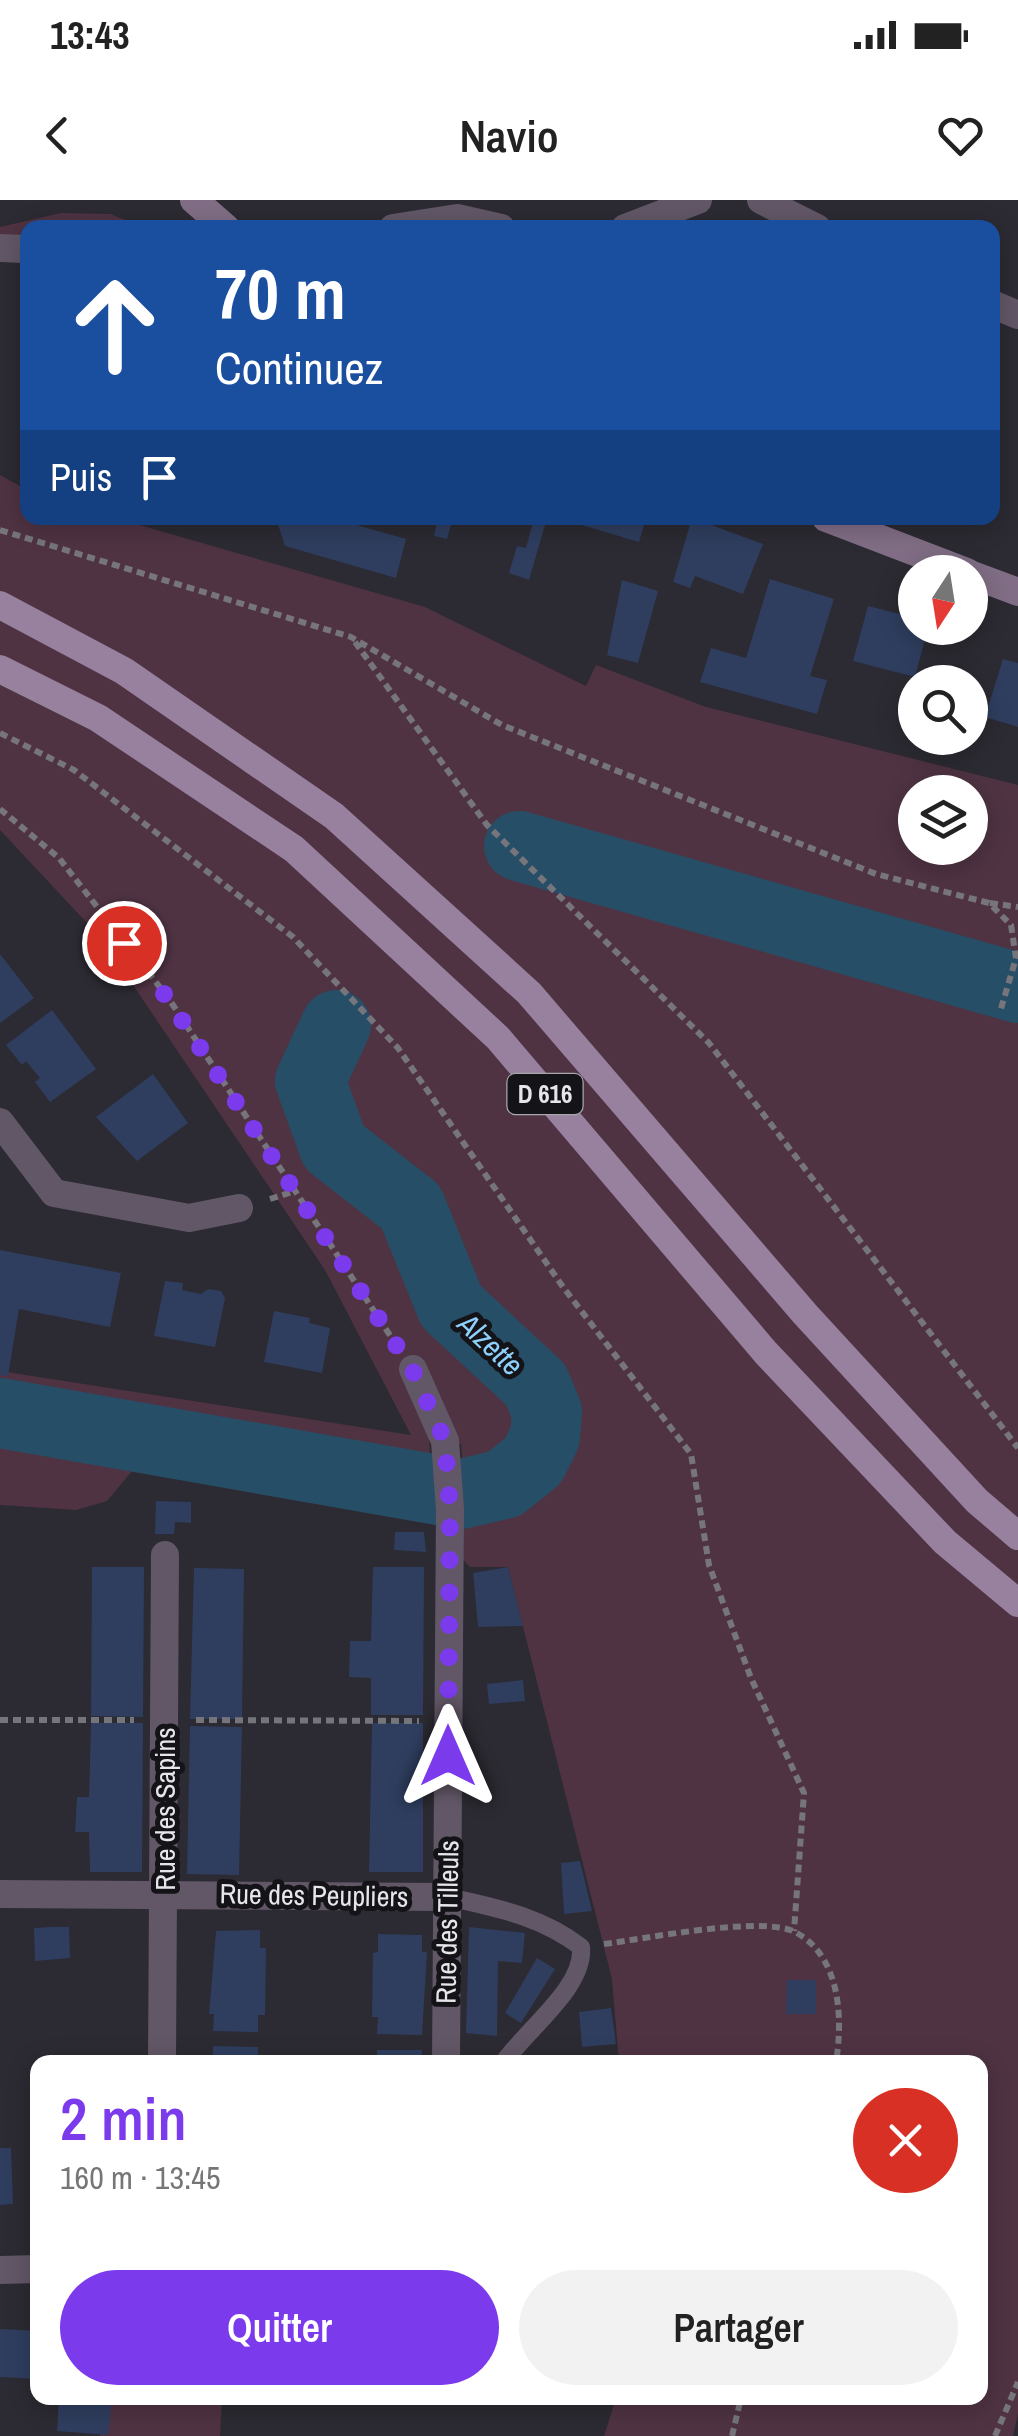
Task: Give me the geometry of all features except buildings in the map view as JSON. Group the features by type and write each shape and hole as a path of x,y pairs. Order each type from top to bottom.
{"main road":[{"path":"194,200 217,220"},
{"path":"844,525 922,555"},
{"path":"988,580 1018,592"},
{"name":"D 616","path":"0,605 124,670 334,816 529,993 805,1314 977,1502 1018,1536"},
{"name":"D 616","path":"0,669 98,718 294,849 498,1038 766,1354 945,1542 1018,1603"}],"street":[{"path":"646,220 698,200"},
{"path":"761,200 800,220"},
{"path":"0,1122 54,1194 189,1218 240,1208"},
{"name":"Rue des Tilleuls","path":"412,1369 445,1441 450,1509 446,2055"},
{"name":"Rue des Sapins","path":"162,2055 165,1555"},
{"name":"Rue des Peupliers","path":"0,1894 448,1898"},
{"path":"0,2270 30,2269"}],"lane":[{"path":"448,1898 520,1912 582,1948 583,1964 576,1982 547,2008 510,2055"}],"path":[{"path":"0,530 352,636 502,725 876,874 1018,907"},
{"path":"352,636 487,824 709,1043 1018,1448"},
{"path":"0,733 74,770 294,937 398,1048 563,1287 691,1454 708,1565 751,1678 804,1793 794,1931"},
{"path":"0,809 59,858 168,999 412,1369"},
{"path":"988,903 1011,926 1016,958 1000,1012"},
{"path":"0,1720 449,1721"},
{"path":"582,1948 744,1926 794,1931 820,1955 838,1996 841,2032 837,2055"},
{"path":"994,2436 1018,2382"},
{"path":"732,2436 739,2405"}],"shaded area":[{"path":"61,213 111,214 125,220 30,220"},
{"path":"20,222 20,249 0,248 0,227"},
{"path":"0,475 20,486 20,525 139,525 425,607 586,686 596,665 706,707 978,775 898,775 898,865 988,865 988,778 1018,785 1018,2414 1013,2436 604,2436 614,2405 988,2405 988,2055 618,2055 612,1979 508,1567 470,1567 450,1546 466,1512 461,1444 429,1439 434,1506 142,1459 107,1501 76,1510 0,1505 0,1371 411,1435 325,1270 102,939 0,830"},
{"path":"102,2405 222,2405 220,2436 100,2436"}],"waterway":[{"name":"Alzette","path":"519,846 1018,988"},
{"name":"Alzette","path":"0,1413 461,1494 504,1484 533,1461 545,1437 547,1412 536,1385 451,1306 411,1207 334,1147 310,1081 336,1025"}],"route":[{"path":"124,943 168,999 412,1369 445,1441 450,1509 448,1756"}]}
